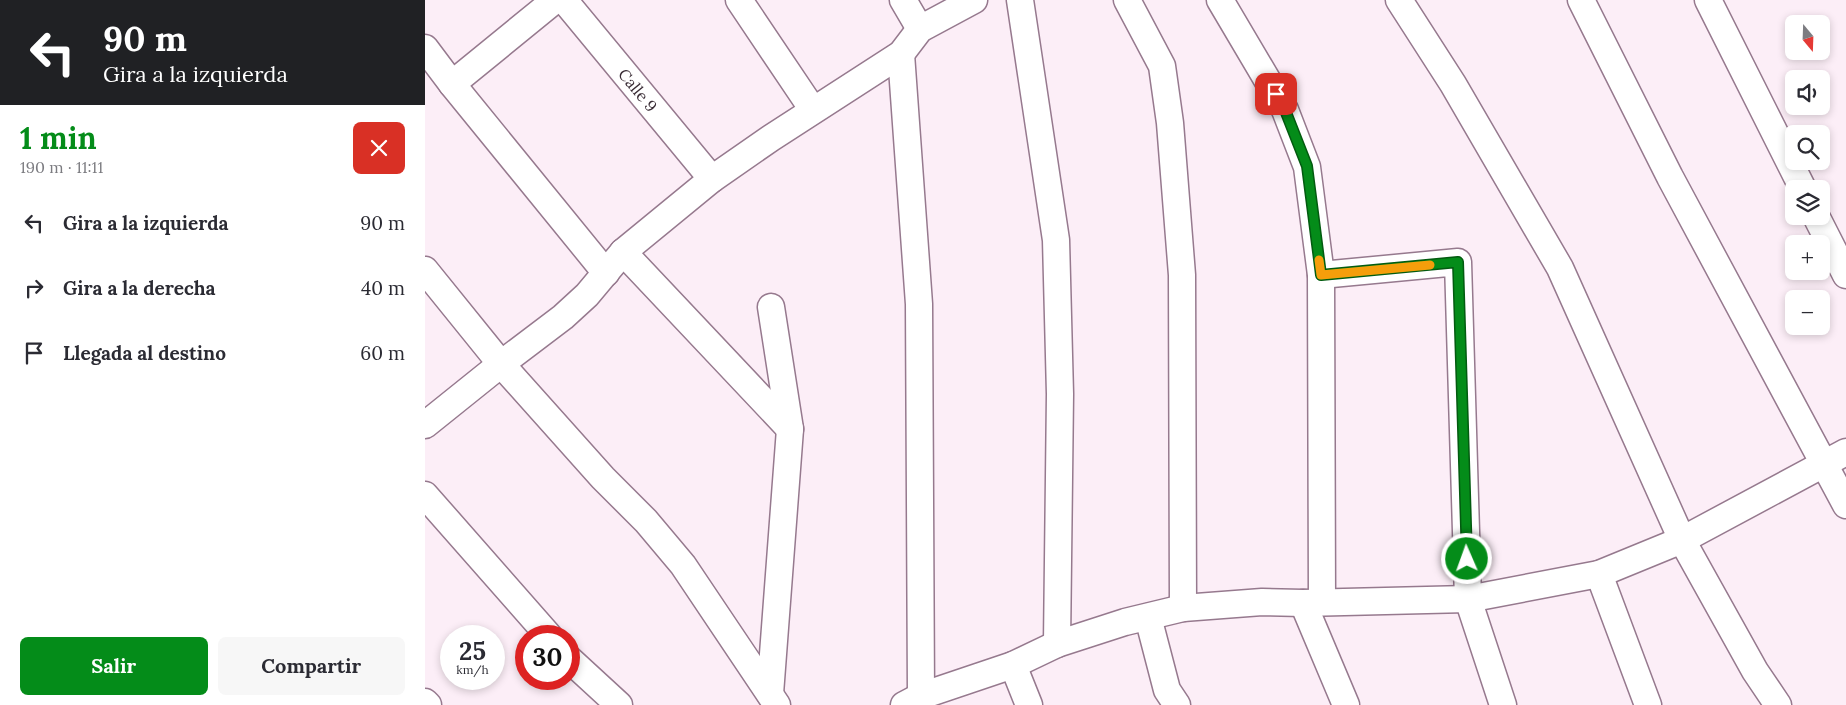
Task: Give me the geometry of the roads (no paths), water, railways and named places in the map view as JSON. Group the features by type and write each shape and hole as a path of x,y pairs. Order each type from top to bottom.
{"street":[{"path":"452,84 555,0"},
{"name":"Calle 9","path":"564,0 712,179"},
{"path":"739,0 813,110"},
{"path":"903,0 920,29"},
{"path":"425,425 563,317 587,295 623,252 712,179 813,110 901,54 920,29 974,0"},
{"path":"1020,0 1056,240 1060,394 1057,644"},
{"path":"1127,0 1162,66 1170,123 1182,275 1183,608"},
{"path":"1220,0 1285,110 1307,166 1321,275 1313,602 1345,705"},
{"path":"1399,0 1453,84 1560,268 1682,540 1755,671 1778,705"},
{"path":"1581,0 1670,177 1835,457 1846,505"},
{"path":"1708,0 1798,180"},
{"path":"425,48 452,84 606,273"},
{"path":"901,54 919,304 913,701 1013,664 1057,644 1183,608 1262,602 1468,599 1599,574 1682,540 1835,457"},
{"path":"1821,225 1846,275"},
{"path":"623,252 790,429"},
{"path":"1321,275 1458,262 1468,599 1503,705"},
{"path":"425,270 501,364 603,478 646,521 683,565 773,699"},
{"path":"771,307 790,429 773,699"},
{"path":"425,495 539,625"},
{"path":"1599,574 1648,705"},
{"path":"1148,617 1167,690 1177,705"},
{"path":"1013,664 1029,705"},
{"path":"580,668 619,705"},
{"path":"425,702 428,705"}]}
